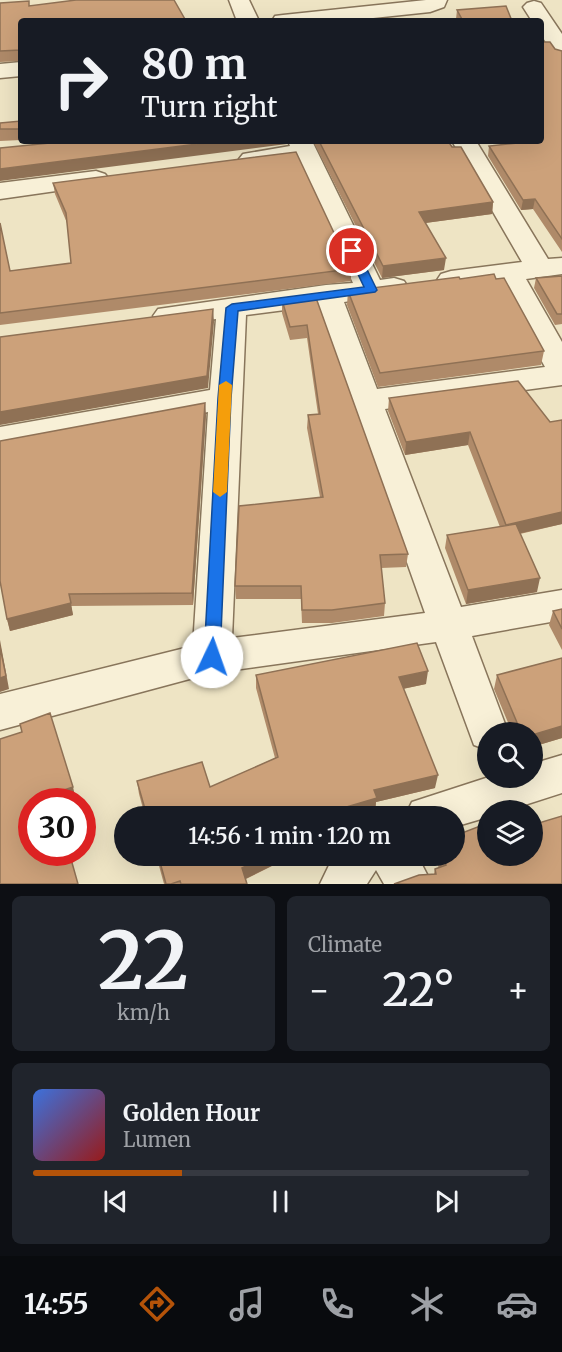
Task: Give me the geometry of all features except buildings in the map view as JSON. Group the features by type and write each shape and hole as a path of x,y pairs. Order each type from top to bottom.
{"street":[{"path":"239,0 247,18"},
{"path":"346,18 408,15 437,3 437,0"},
{"path":"534,7 541,18"},
{"path":"544,23 562,51"},
{"path":"0,71 18,69"},
{"path":"139,320 326,294 551,267 466,144"},
{"path":"223,163 302,147 371,290"},
{"path":"0,191 117,176"},
{"path":"508,273 562,369"},
{"path":"326,294 485,722"},
{"path":"212,657 225,398 232,308"},
{"path":"365,401 562,375"},
{"path":"0,438 225,398"},
{"path":"0,712 212,657 448,625 562,605"},
{"path":"543,777 562,774"},
{"path":"452,806 496,788"},
{"path":"343,884 352,866"},
{"path":"398,866 409,884"}],"slow traffic":[{"path":"220,492 226,385"}],"route":[{"path":"212,657 225,398 232,308 326,294 371,290 352,251"}]}
